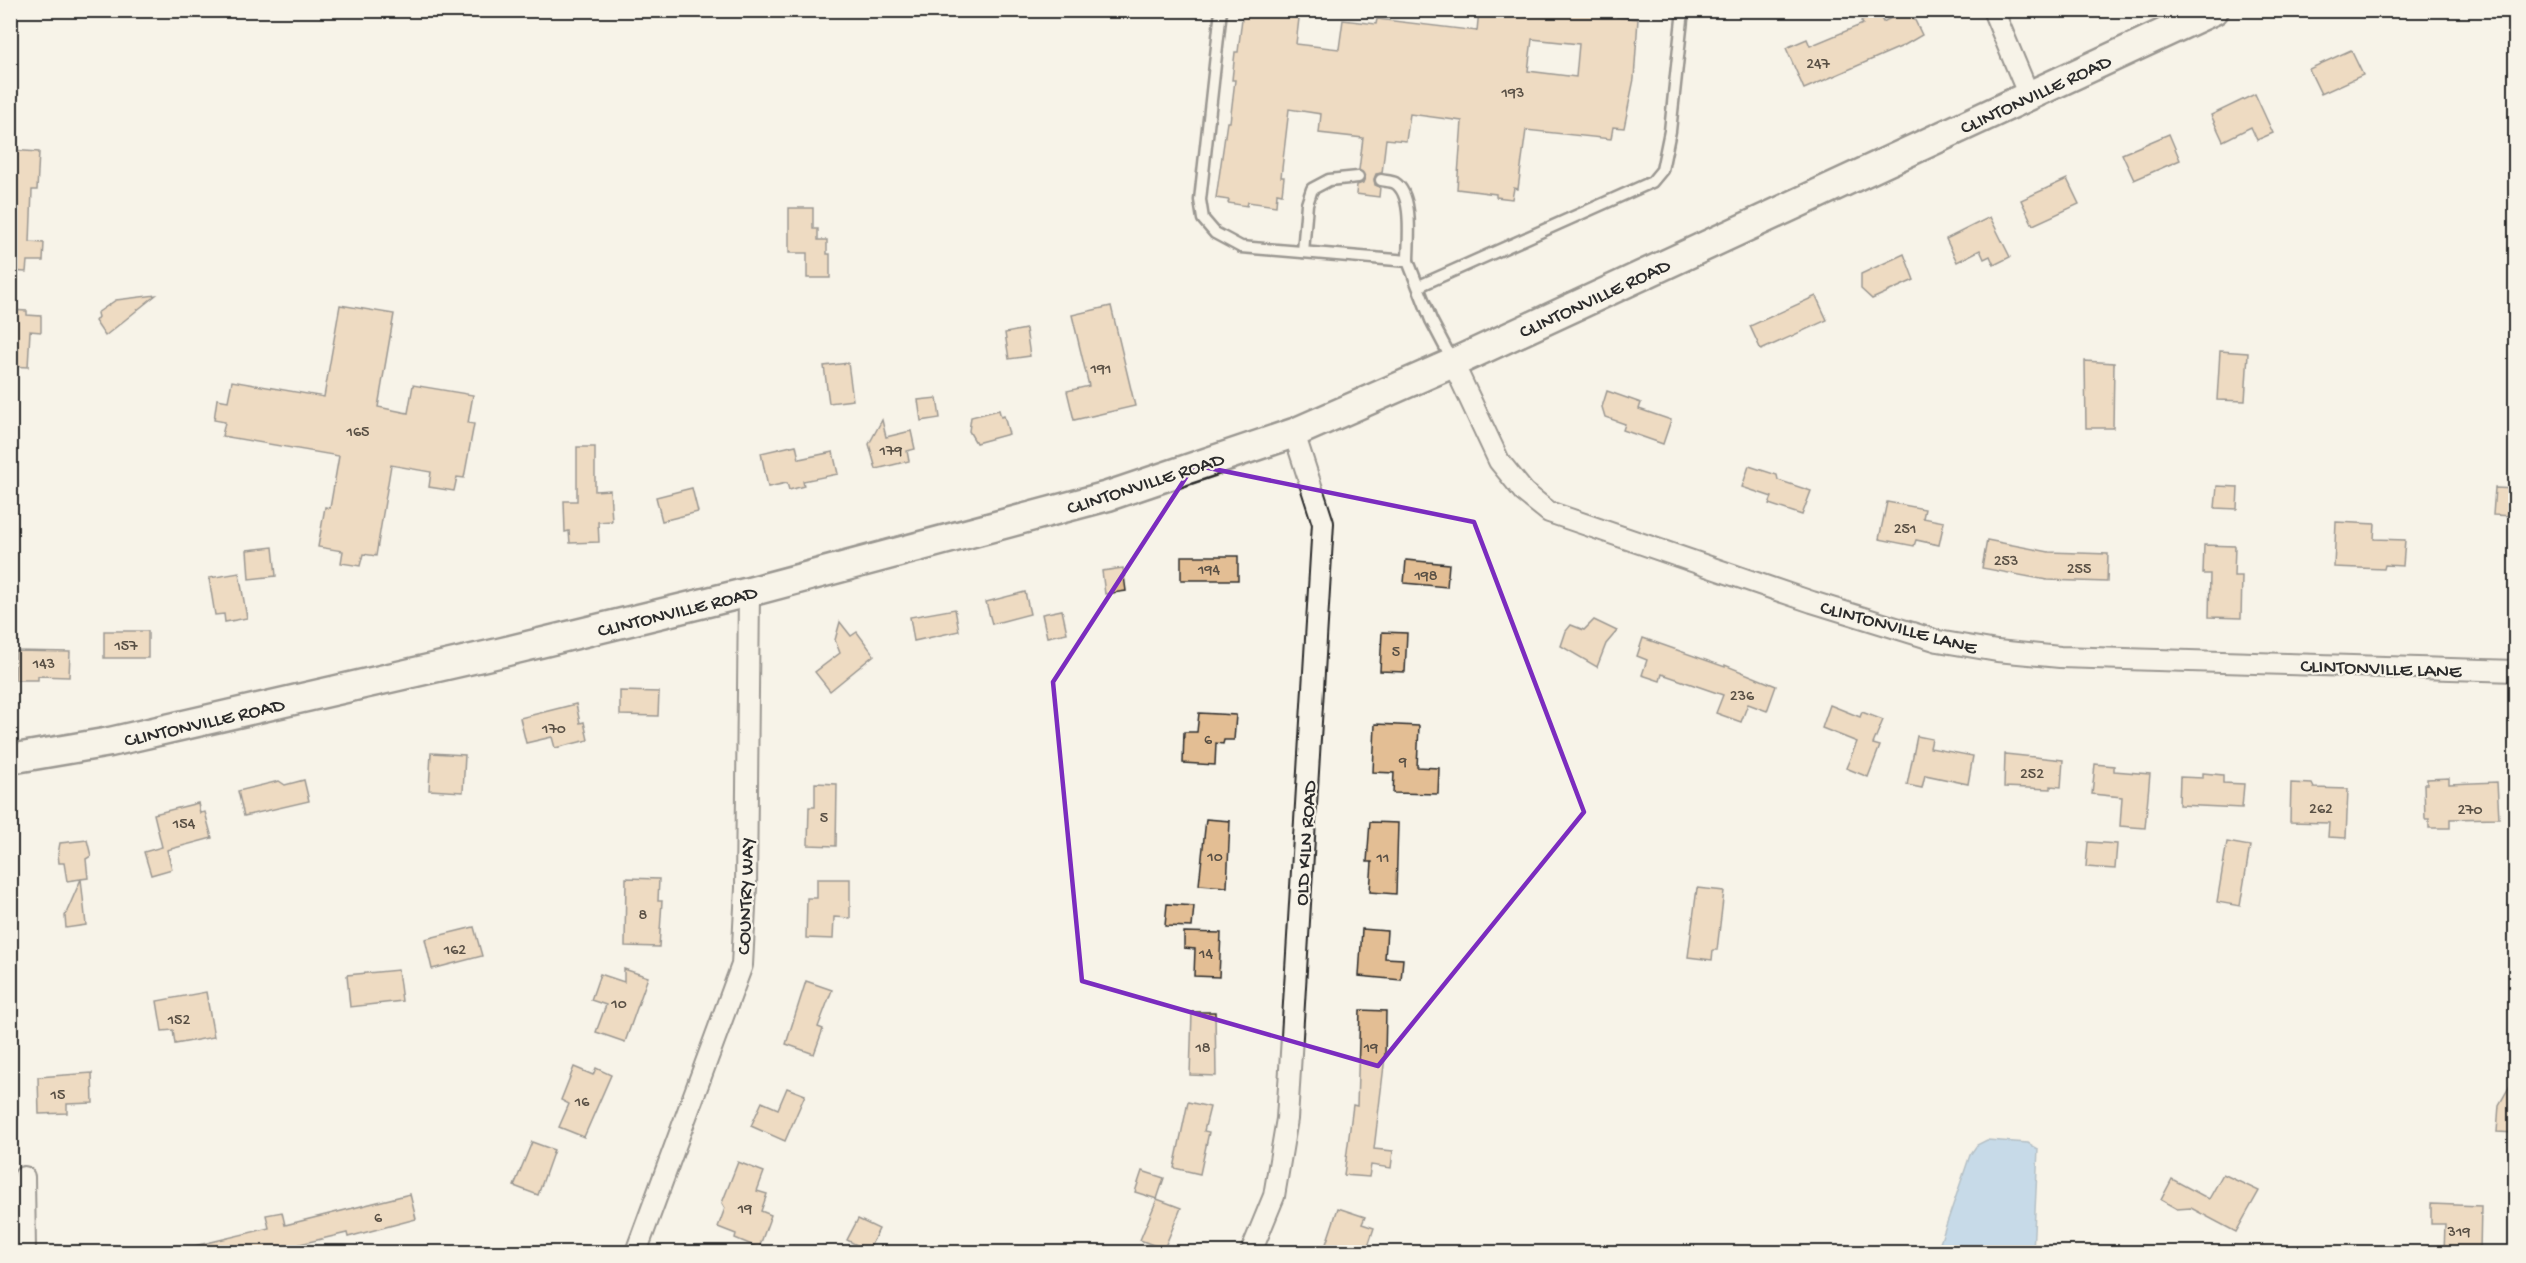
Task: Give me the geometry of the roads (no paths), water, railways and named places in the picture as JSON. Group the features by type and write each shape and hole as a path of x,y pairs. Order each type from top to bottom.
{"main road":[{"name":"CLINTONVILLE ROAD","path":"10,759 110,742 310,698 749,592 1108,496 1294,433 1453,363 2214,10"}],"street":[{"path":"1993,10 2029,96"},
{"name":"CLINTONVILLE LANE","path":"1453,363 1499,461 1524,492 1549,512 1876,623 1938,641 1997,651 2060,657 2516,671"},
{"name":"OLD KILN ROAD","path":"1251,1252 1274,1196 1287,1119 1323,535 1323,523 1294,433"},
{"name":"COUNTRY WAY","path":"636,1252 742,965 746,888 749,592"},
{"path":"24,1178 25,1252"}],"lane":[{"path":"1221,10 1200,200 1203,219 1215,233 1241,248 1408,261"},
{"path":"1419,286 1652,182 1662,170 1670,131 1683,10"},
{"path":"1303,252 1308,204 1312,189 1329,180 1358,177"},
{"path":"1381,180 1394,183 1403,194 1408,214 1408,261 1431,320 1453,363"}],"water":[{"path":"1987,1140 2028,1143 2038,1149 2033,1252 1937,1252 1970,1155 1977,1145"}]}
